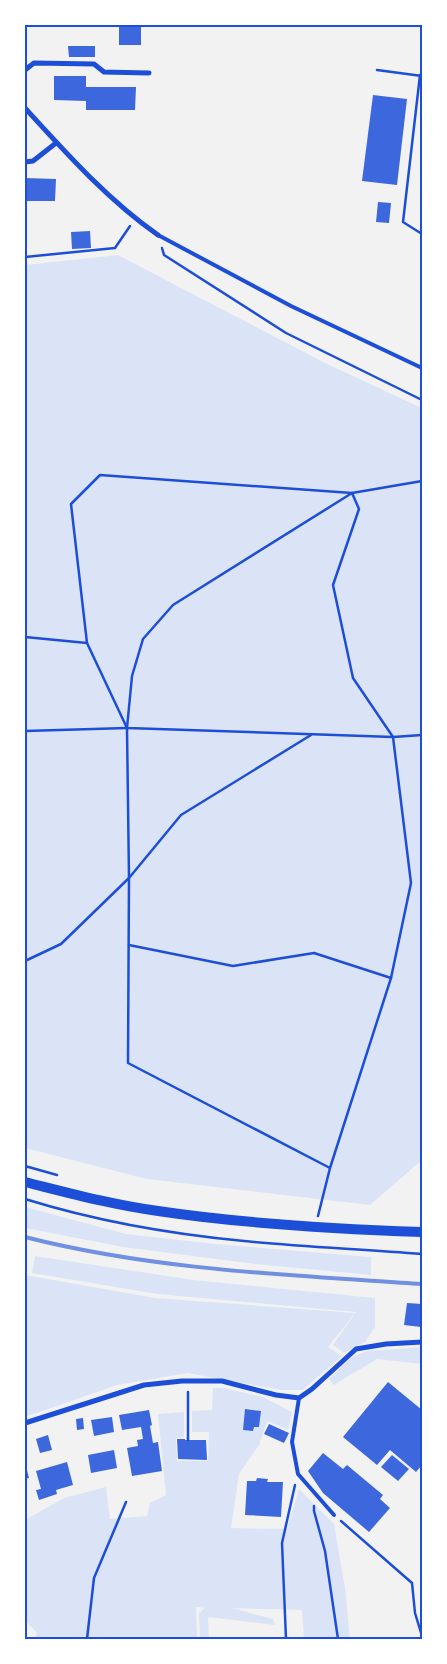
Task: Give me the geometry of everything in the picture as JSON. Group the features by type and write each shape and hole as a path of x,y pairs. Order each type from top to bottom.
{"main road":[{"path":"25,1182 102,1201 158,1211 256,1223 422,1232"}],"street":[{"path":"25,70 34,63 94,64 104,72 149,73"},
{"path":"25,108 56,142 135,219 158,235"},
{"path":"25,162 33,161 56,142"},
{"path":"25,1423 144,1385 188,1381 222,1381 276,1395 299,1398 356,1349 386,1344 422,1342"}],"lane":[{"path":"158,235 291,306 422,368"},
{"path":"299,1398 292,1442 298,1474 334,1515"}],"path":[{"path":"377,70 421,76 403,222 422,234"},
{"path":"25,257 115,248 135,219"},
{"path":"158,235 164,255 286,333 422,400"},
{"path":"127,728 87,643 71,504 100,475 352,493 422,481"},
{"path":"330,1168 128,1063 129,878 127,728 132,676 143,639 173,605 352,493"},
{"path":"316,1227 330,1168 391,978 411,882 393,737 353,678 333,585 358,509 352,493"},
{"path":"25,637 87,643"},
{"path":"25,731 127,728 393,737 422,735"},
{"path":"25,961 61,944 129,878 181,815 312,734"},
{"path":"129,946 233,966 314,953 391,978"},
{"path":"25,1166 59,1176"},
{"path":"25,1200 144,1228 245,1241 422,1254"},
{"path":"318,1213 327,1214"},
{"path":"188,1381 188,1440"},
{"path":"286,1639 282,1544 298,1474"},
{"path":"87,1639 94,1578 126,1502"},
{"path":"314,1511 325,1551 338,1639"},
{"path":"334,1515 412,1583 415,1613 422,1636"}],"shaded area":[{"path":"118,255 327,364 422,408 422,1160 370,1205 147,1179 25,1148 25,265"},
{"path":"25,1207 126,1234 216,1244 371,1257 371,1275 255,1264 123,1247 25,1228"},
{"path":"35,1256 194,1280 375,1298 375,1327 365,1342 344,1353 333,1345 356,1312 157,1294 32,1273"},
{"path":"25,1275 155,1298 355,1313 328,1347 342,1356 303,1390 281,1390 188,1373 117,1385 25,1417"},
{"path":"422,1347 422,1364 377,1359 334,1385 329,1379 352,1357 367,1351"},
{"path":"213,1388 224,1388 263,1397 292,1412 288,1430 267,1421 259,1445 239,1474 231,1528 287,1529 299,1489 334,1524 345,1588 350,1639 304,1639 302,1610 232,1608 273,1619 275,1625 208,1617 209,1639 200,1639 199,1613 205,1608 196,1607 197,1639 35,1639 37,1633 25,1620 25,1520 64,1498 106,1487 110,1519 147,1516 150,1503 166,1495 158,1414 184,1412 184,1437 176,1438 177,1461 208,1461 209,1432 192,1432 192,1411 212,1410"}],"building":[{"path":"119,25 141,25 141,45 119,45"},
{"path":"68,46 95,46 95,57 69,57"},
{"path":"54,76 86,76 86,87 136,87 135,110 86,110 86,101 54,100"},
{"path":"373,95 407,99 397,185 362,181"},
{"path":"25,178 56,179 55,201 25,201"},
{"path":"378,202 391,203 389,223 376,222"},
{"path":"90,231 91,248 72,249 71,232"},
{"path":"407,1303 422,1304 421,1327 404,1325"},
{"path":"388,1382 422,1410 422,1465 416,1472 390,1450 377,1465 343,1437"},
{"path":"245,1409 261,1411 259,1427 254,1427 253,1431 243,1430"},
{"path":"149,1410 153,1443 158,1442 162,1471 132,1476 127,1448 138,1446 137,1440 143,1439 141,1427 122,1430 119,1415"},
{"path":"112,1417 114,1432 94,1436 91,1420"},
{"path":"83,1418 84,1429 77,1430 76,1419"},
{"path":"269,1424 289,1433 284,1443 264,1434"},
{"path":"48,1435 52,1450 40,1453 36,1439"},
{"path":"177,1439 206,1440 207,1460 178,1459"},
{"path":"114,1450 117,1468 91,1473 88,1455"},
{"path":"323,1453 343,1469 347,1465 383,1495 380,1499 390,1508 369,1532 323,1493 308,1471"},
{"path":"392,1455 409,1469 398,1481 381,1467"},
{"path":"25,1462 29,1478 25,1479"},
{"path":"67,1462 73,1485 56,1490 57,1494 39,1500 36,1490 41,1489 36,1471"},
{"path":"257,1478 268,1479 267,1482 283,1482 281,1517 245,1515 247,1481 256,1481"}],"railway":[{"path":"25,1237 123,1257 222,1270 422,1284"}]}
